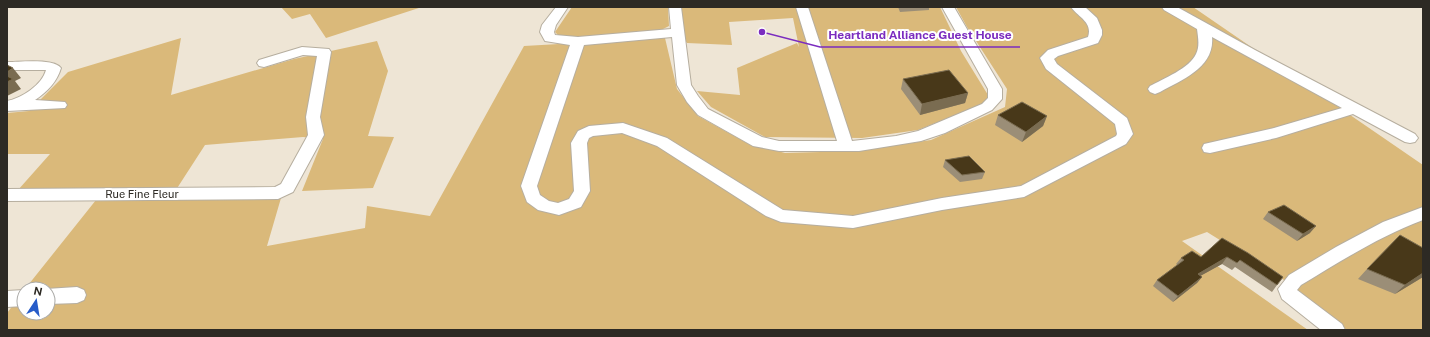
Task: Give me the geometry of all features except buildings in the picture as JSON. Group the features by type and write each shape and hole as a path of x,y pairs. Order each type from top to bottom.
{"street":[{"path":"562,7 549,25 547,32 550,38 578,41 678,32"},
{"path":"675,7 684,85 703,112 758,142 779,146 846,146 896,141 921,136 940,129 987,107 995,99 995,89 948,7"},
{"path":"802,7 846,146"},
{"path":"578,41 529,186 533,198 544,206 559,209 575,203 582,191 579,143 582,135 588,131 623,128 662,142 772,212 781,216 853,222 942,204 1024,191 1121,140 1125,134 1122,122 1051,66 1046,58 1052,53 1093,40 1096,36 1094,24 1090,17 1077,7"},
{"path":"1168,7 1354,110 1410,138"},
{"path":"1155,89 1194,66 1202,57 1205,46 1204,28"},
{"name":"Rue Fine Fleur","path":"7,195 278,193 287,188 316,135 313,117 324,52 302,51 264,63"},
{"path":"7,66 51,66 54,68 53,74 36,93 11,105"},
{"path":"11,105 60,105"},
{"path":"1210,148 1276,133 1354,110"},
{"path":"1335,330 1289,294 1286,289 1295,280 1370,235 1398,222 1423,213"},
{"path":"56,296 77,295"}],"shaded area":[{"path":"281,7 422,7 326,38 310,14 292,19"},
{"path":"572,7 668,7 669,26 657,32 569,38 559,36 555,32"},
{"path":"681,7 940,7 961,51 988,95 985,103 918,130 862,138 765,137 711,107 697,91 740,95 737,68 797,43 799,47 793,18 729,22 732,45 687,43 683,38"},
{"path":"956,7 1193,7 1423,165 1423,330 1346,330 1292,285 1207,232 1182,241 1308,330 7,330 7,313 16,301 16,321 56,321 56,281 31,281 96,200 281,198 267,246 365,228 367,206 430,216 524,46 665,38 677,89 698,116 747,143 785,153 856,151 931,140 1005,107 1007,89 967,27"},
{"path":"181,38 171,95 294,59 377,41 388,71 368,136 394,137 373,188 302,191 323,139 303,137 205,145 172,196 10,199 50,154 7,154 7,113 29,111 68,72"}],"place":[{"name":"Heartland Alliance Guest House","path":"762,32"}]}
